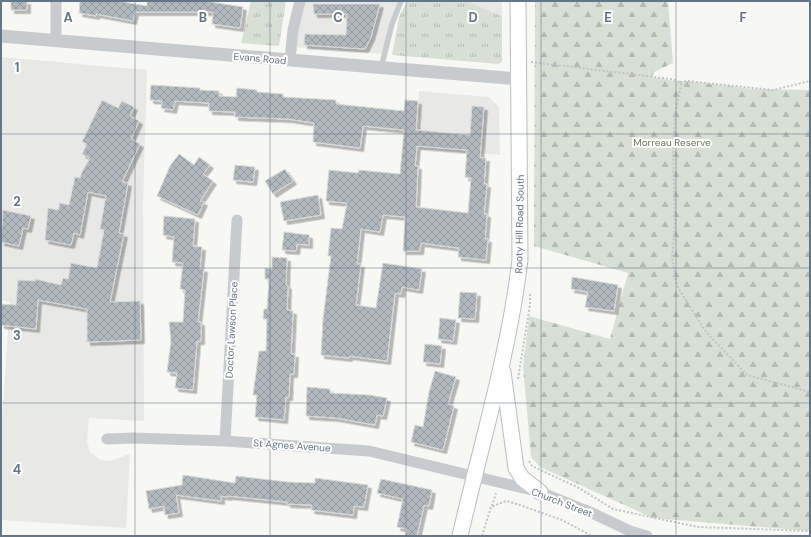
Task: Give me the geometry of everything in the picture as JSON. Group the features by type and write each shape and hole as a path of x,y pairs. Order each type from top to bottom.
{"main road":[{"name":"Rooty Hill Road South","path":"460,536 502,363 515,303 520,260 518,1"},
{"path":"502,363 516,468 522,478 540,492"}],"street":[{"path":"56,1 56,41"},
{"path":"290,60 293,30 300,1"},
{"name":"Evans Road","path":"1,36 381,69 518,79"},
{"name":"Doctor Lawson Place","path":"225,441 237,220"},
{"name":"St Agnes Avenue","path":"107,439 134,438 225,441 369,451 474,476"},
{"name":"Church Street","path":"474,476 540,492 590,512 630,531 647,536"}],"lane":[{"path":"381,69 392,24 401,1"}],"path":[{"path":"530,62 671,79 680,82 688,81 773,90 810,81"},
{"path":"680,82 681,85 672,143 675,225 672,258 677,286 706,332 747,375 810,392"},
{"path":"517,382 530,305 530,290"},
{"path":"525,456 532,466 579,488 613,509 698,527 810,531"},
{"path":"482,536 490,507 506,501 562,520 592,536"}],"shaded area":[{"path":"300,1 401,1 385,54 291,47"},
{"path":"467,1 502,1 502,16"},
{"path":"1,57 147,70 143,204 144,421 89,418 87,441 90,452 101,460 109,461 130,454 126,528 1,520 1,432 10,302 1,300"},
{"path":"419,91 489,97 499,107 500,155 419,149"}],"green space":[{"path":"251,1 286,1 279,46 241,43"},
{"path":"407,1 467,1 502,16 502,62 498,64 392,55 399,17"},
{"name":"Morreau Reserve","path":"535,1 668,1 673,63 654,72 652,77 680,82 687,81 752,89 810,90 810,531 653,518 540,467 531,457 523,366 529,316 610,339 628,273 534,246"}],"building":[{"path":"11,1 27,1 27,10 11,10"},
{"path":"80,1 118,1 147,6 147,1 205,1 243,7 240,28 212,24 213,12 135,12 133,21 96,14 96,16 79,13"},
{"path":"313,4 380,4 371,37 365,49 304,45 305,34 346,35 347,14 314,14"},
{"path":"151,85 200,88 200,90 219,91 219,96 236,97 237,88 257,90 257,92 283,94 283,97 336,100 336,104 404,111 405,100 418,101 416,130 470,135 472,106 484,107 480,158 486,158 484,184 487,184 484,214 487,214 485,239 488,239 486,260 458,257 459,248 421,243 420,251 403,251 405,217 383,215 380,232 361,229 357,264 361,264 356,305 376,308 383,263 422,269 419,290 402,287 401,294 395,293 387,361 349,356 349,358 321,355 323,319 331,256 328,256 331,228 342,229 347,203 326,201 329,170 358,173 359,170 400,174 404,130 363,126 360,148 313,142 314,123 288,119 235,117 235,112 209,111 209,103 175,101 173,110 161,108 162,101 150,100","holes":["417,146 467,150 465,177 471,178 468,213 416,207 418,166 415,166"]},
{"path":"102,100 118,108 122,101 134,107 130,116 139,121 131,139 140,144 122,182 128,183 119,233 124,234 110,302 140,301 141,340 87,342 87,309 38,300 36,329 1,325 1,304 16,305 18,280 35,281 35,279 61,285 63,278 68,279 71,263 97,268 104,230 100,229 106,196 88,192 80,235 74,233 71,245 45,240 48,208 58,210 60,203 69,205 75,177 80,178 90,158 82,154 87,144 82,142"},
{"path":"179,154 194,165 199,157 210,165 203,174 213,181 200,201 204,202 198,215 157,196 170,166"},
{"path":"235,165 255,167 253,182 233,180"},
{"path":"285,169 293,181 273,194 265,181"},
{"path":"318,195 321,215 284,221 280,202"},
{"path":"3,210 31,216 28,229 23,228 19,246 1,242"},
{"path":"164,216 195,219 193,246 202,247 200,268 204,269 198,322 201,322 201,341 197,341 193,390 175,388 177,373 167,372 171,341 169,322 183,322 185,290 180,289 183,263 172,262 174,237 163,235"},
{"path":"284,232 309,235 309,245 297,244 296,251 282,250"},
{"path":"272,257 287,258 287,310 293,311 291,354 295,354 294,374 290,374 289,397 286,397 284,420 255,417 257,395 253,395 259,351 266,351 267,319 263,319 264,309 267,309 269,279 265,279 265,268 272,269"},
{"path":"572,277 618,285 614,311 585,307 588,292 571,289"},
{"path":"460,292 477,293 475,319 458,318"},
{"path":"440,318 456,320 453,341 438,339"},
{"path":"425,344 442,346 440,364 423,362"},
{"path":"435,371 456,377 448,404 454,406 443,450 411,442 415,425 423,427 429,392"},
{"path":"307,387 330,389 330,393 369,395 387,398 383,416 377,415 375,425 336,418 306,416"},
{"path":"183,475 235,483 236,476 288,482 315,483 315,478 368,485 364,507 354,506 353,515 311,510 312,505 287,504 287,502 229,496 221,496 221,501 176,495 179,513 165,515 164,506 149,509 146,491 182,485"},
{"path":"381,479 432,490 429,506 424,505 417,536 405,536 407,529 397,527 403,499 377,493"}]}
